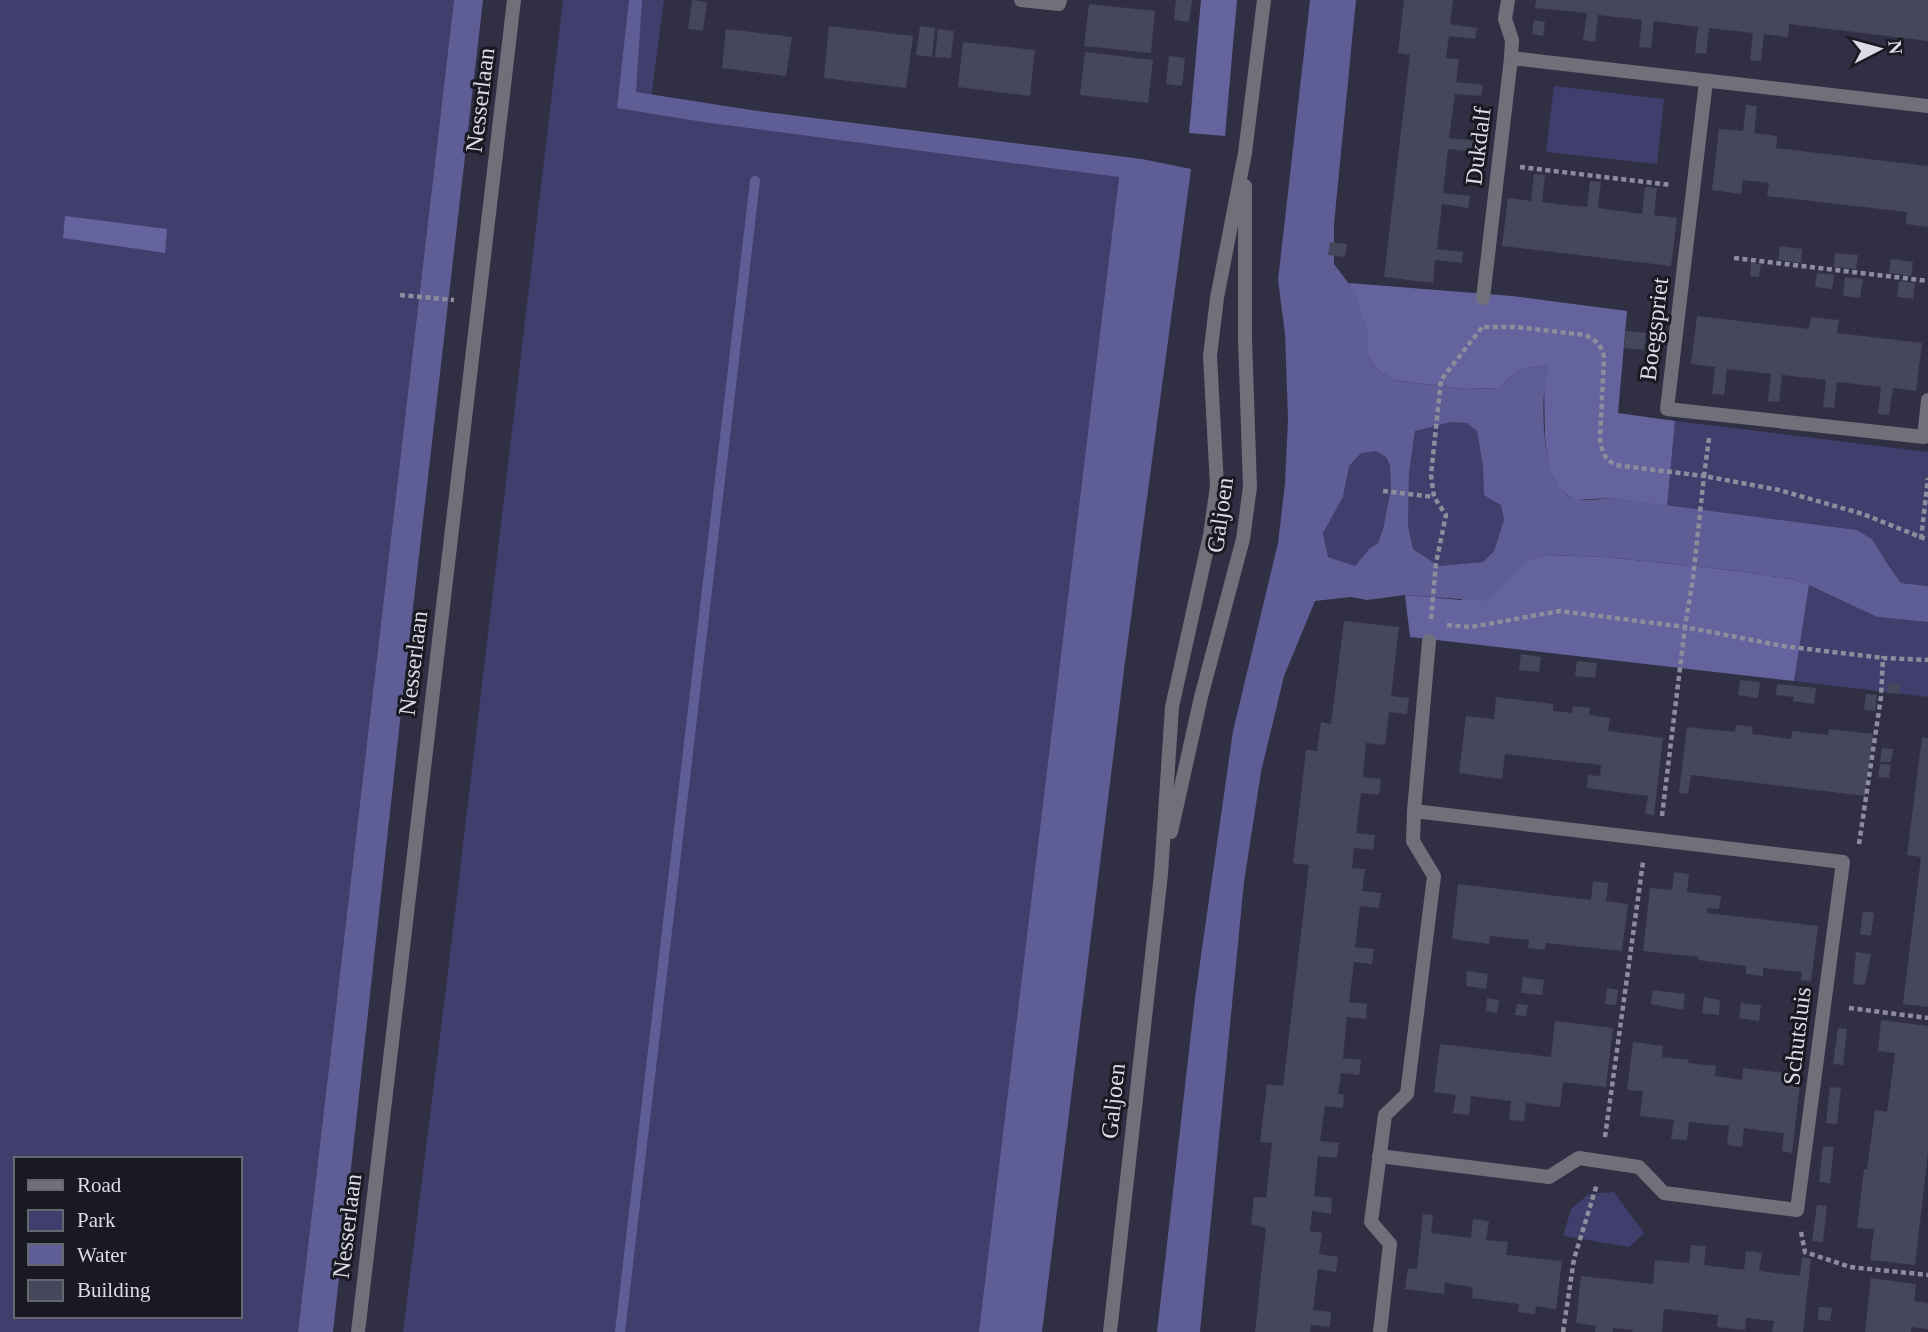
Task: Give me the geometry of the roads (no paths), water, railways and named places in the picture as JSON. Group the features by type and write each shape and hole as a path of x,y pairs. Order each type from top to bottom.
{"street":[{"name":"Nesserlaan","path":"358,1332 514,0"},
{"path":"1021,0 1059,5 1060,0"},
{"name":"Galjoen","path":"1111,1332 1161,874 1172,707 1210,535 1217,486 1210,356 1217,298 1245,153 1264,0"},
{"name":"Dukdalf","path":"1483,298 1511,58 1512,40 1505,19 1508,0"},
{"path":"1511,58 1928,106"},
{"name":"Boegspriet","path":"1706,81 1667,409 1924,437 1928,400"},
{"name":"Galjoen","path":"1161,874 1201,696 1243,539 1250,486 1245,326 1245,153"},
{"path":"1380,1332 1390,1244 1371,1222 1385,1115 1407,1094 1434,876 1413,841 1429,641"},
{"name":"Schutsluis","path":"1379,1156 1549,1177 1578,1158 1602,1161 1639,1167 1664,1193 1797,1210 1843,862 1414,811"}],"water":[{"path":"454,0 483,0 333,1332 298,1332"},
{"path":"629,0 642,0 636,92 751,110 1142,159 1191,169 1124,670 1042,1332 979,1332 1119,177 703,122 617,108"},
{"path":"1310,0 1356,0 1334,224 1334,264 1355,292 1368,334 1368,356 1378,371 1394,380 1464,389 1499,388 1520,370 1548,367 1543,410 1545,444 1552,474 1560,489 1567,494 1582,500 1611,498 1856,530 1872,539 1901,583 1928,586 1928,622 1877,617 1793,579 1606,557 1548,555 1530,559 1487,601 1405,595 1367,600 1351,597 1315,601 1284,676 1261,772 1244,882 1200,1332 1157,1332 1195,998 1233,731 1278,543 1285,484 1288,418 1285,334 1278,280","holes":["1451,422 1467,423 1477,431 1483,466 1484,495 1501,505 1504,520 1494,551 1483,562 1439,566 1413,549 1408,526 1409,474 1415,431","1376,451 1386,457 1390,465 1391,489 1378,543 1370,548 1355,566 1328,557 1323,533 1343,497 1349,466 1361,453"]}],"waterway":[{"path":"620,1332 755,181"}]}
